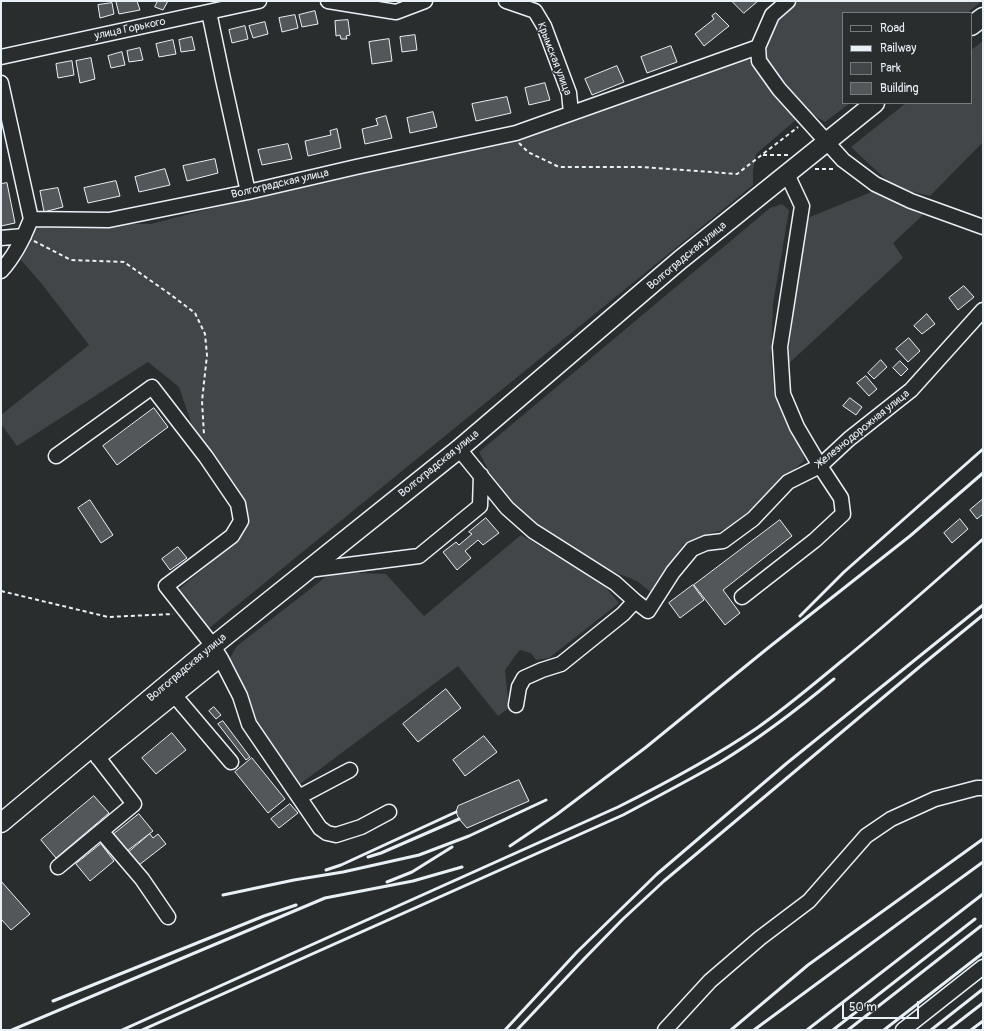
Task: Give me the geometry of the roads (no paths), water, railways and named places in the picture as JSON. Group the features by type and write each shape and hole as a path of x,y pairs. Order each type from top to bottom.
{"main road":[{"path":"972,25 983,17"},
{"name":"Волгоградская улица","path":"1,823 94,753 217,652 308,570 459,449 680,260 787,174 798,157 826,142 874,104"}],"street":[{"name":"улица Горького","path":"1,57 259,1"},
{"path":"328,1 396,12 425,1"},
{"name":"Крымская улица","path":"506,1 535,11 544,26 569,93 571,114"},
{"path":"788,1 772,15 758,47 759,61 779,89 843,160 875,184 911,201 983,227"},
{"path":"210,12 248,192"},
{"name":"Волгоградская улица","path":"31,219 109,220 248,192 509,134 571,114 758,47"},
{"path":"1,84 31,219 24,236 9,263 1,271"},
{"path":"742,597 815,540 843,514 841,498 820,466 798,427 783,394 780,348 802,206 787,174"},
{"path":"1,238 24,236"},
{"name":"Железнодорожная улица","path":"635,601 648,611 673,572 692,549 706,543 722,542 753,519 788,482 820,466 849,439 911,390 983,310"},
{"path":"56,456 152,387 206,457 238,504 241,521 232,536 166,586 217,652 240,696 249,724 320,828 327,833 336,835 361,828 389,812"},
{"path":"459,449 507,508 533,531 615,582 635,601 623,614 561,664 524,678 519,687 516,705"},
{"path":"308,570 419,556 480,506 481,475"},
{"path":"58,867 134,804 94,753 174,696 217,652"},
{"path":"174,696 231,762"},
{"path":"299,797 350,770"},
{"path":"665,1030 710,981 760,938 809,901 866,836 891,819 935,799 977,788 983,788"},
{"path":"101,831 142,879 168,917"},
{"path":"903,1030 983,967"}],"railway":[{"path":"800,616 844,572 983,449"},
{"path":"510,846 556,815 645,748 768,648 910,536 983,473"},
{"path":"122,1030 618,807 689,770 757,728 790,703 879,630 983,539"},
{"path":"505,1030 577,952 657,874 787,763 983,605"},
{"path":"517,1030 623,919 664,881 983,615"},
{"path":"142,1030 623,815 707,770 749,744 834,679"},
{"path":"223,895 294,880 343,872 419,855 469,836 546,800"},
{"path":"326,870 341,865 456,812"},
{"path":"368,857 381,853 459,819"},
{"path":"731,1030 808,965 983,839"},
{"path":"387,882 412,872 452,847"},
{"path":"754,1030 983,862"},
{"path":"12,1030 325,898 413,881 462,867"},
{"path":"807,1030 983,894"},
{"path":"53,1001 264,916 296,905"},
{"path":"833,1030 975,919"},
{"path":"848,1030 981,926"},
{"path":"884,1030 983,953"},
{"path":"931,1030 983,989"},
{"path":"948,1030 983,1003"},
{"path":"971,1030 983,1021"}]}
